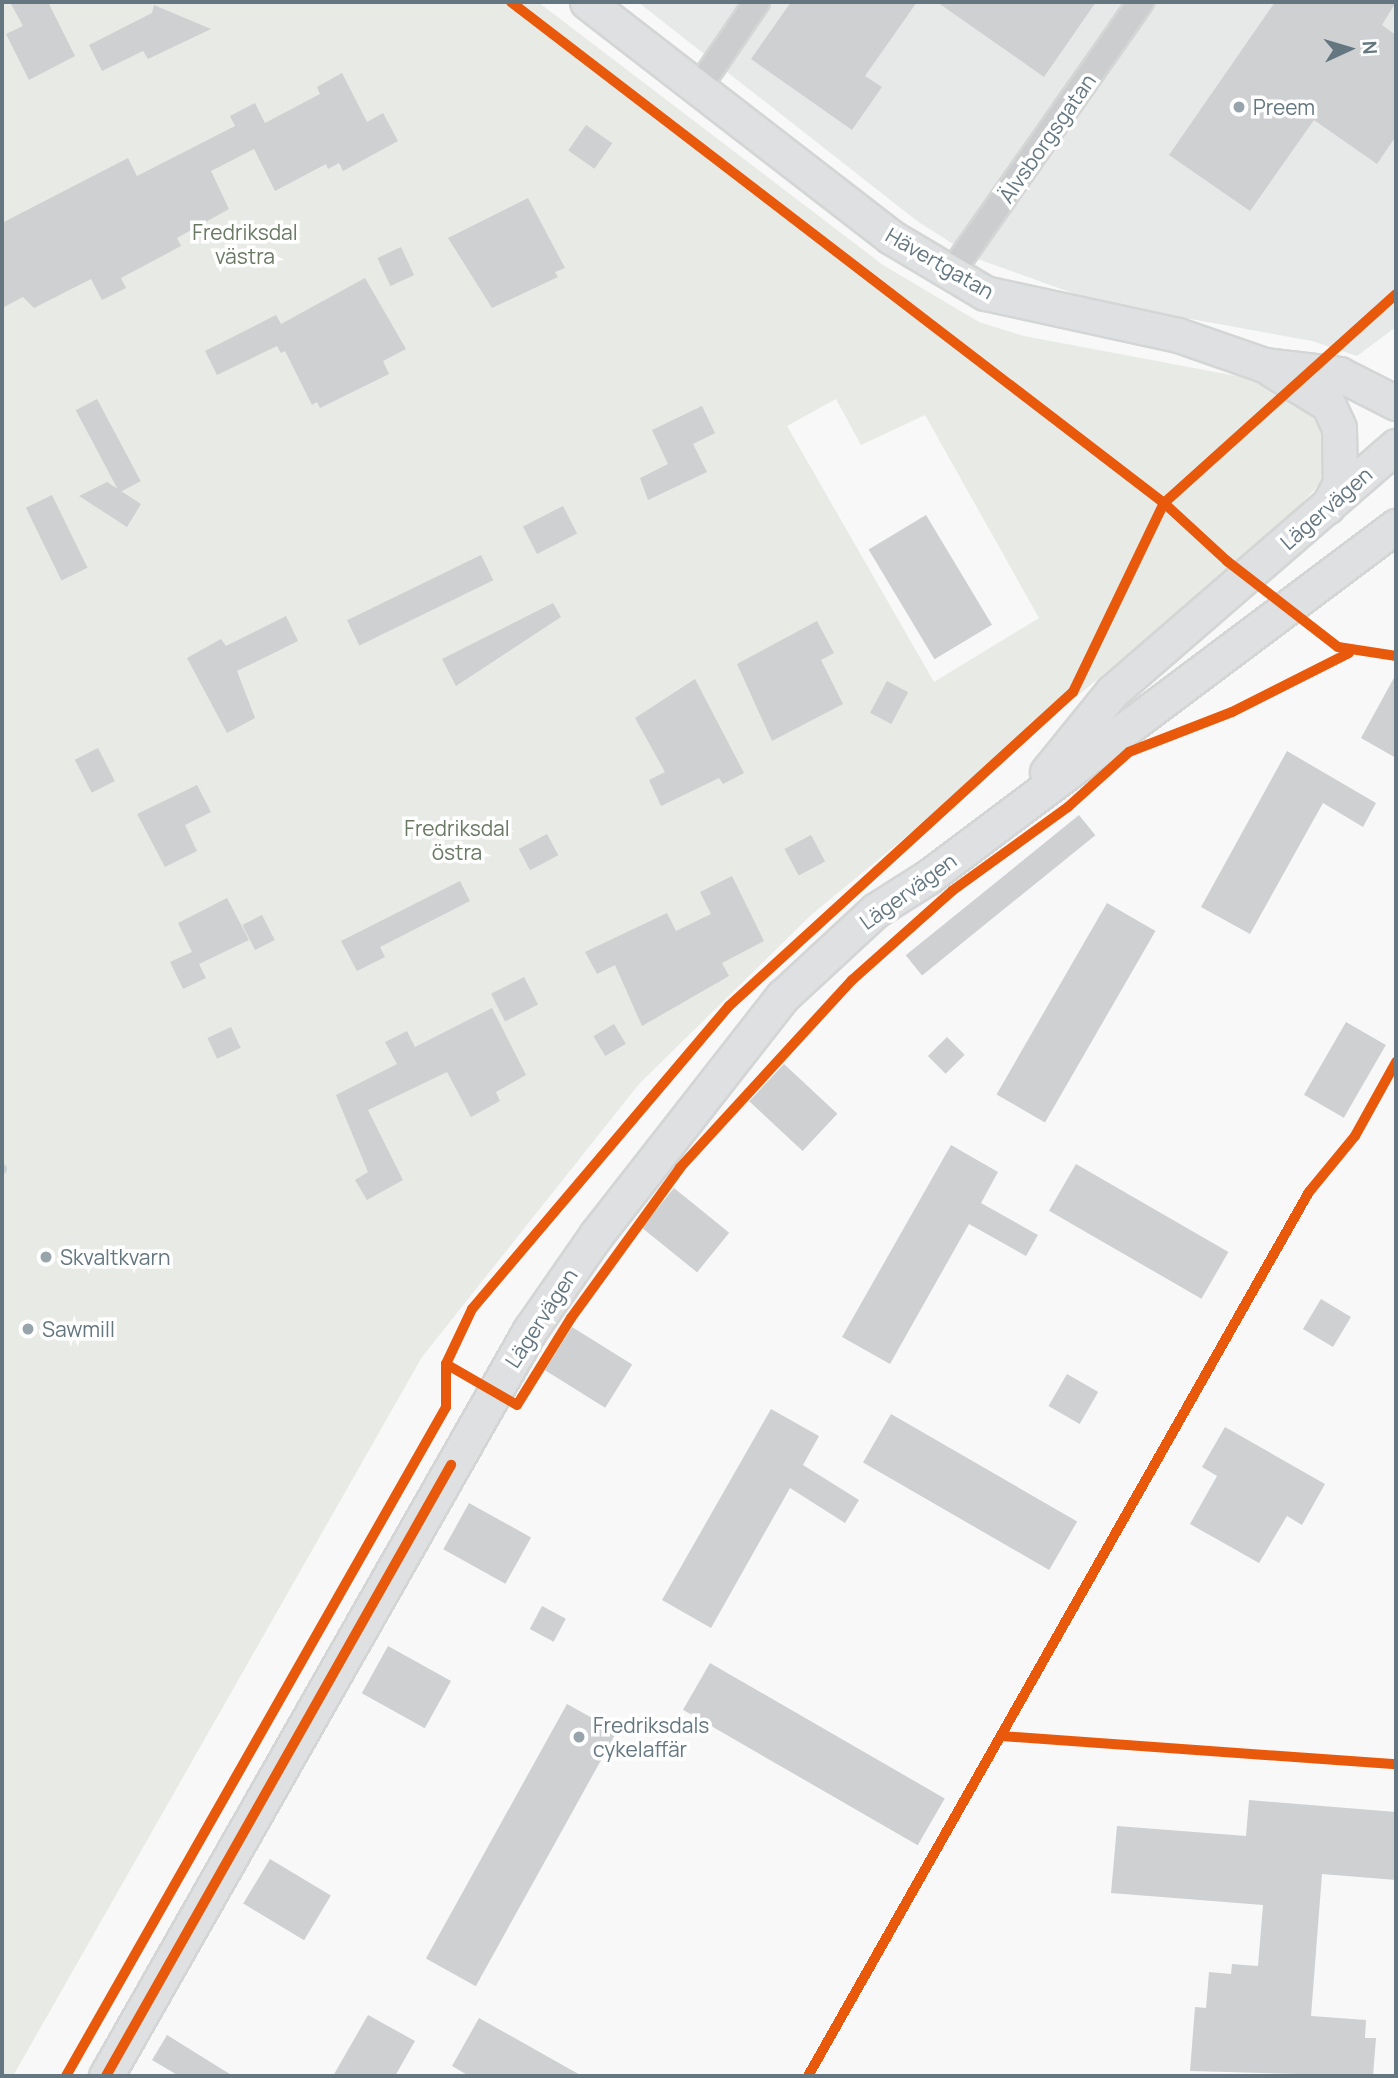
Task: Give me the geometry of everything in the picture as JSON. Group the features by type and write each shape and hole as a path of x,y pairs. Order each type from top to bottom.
{"street":[{"name":"Hävertgatan","path":"587,2 891,237 951,273 1020,303 1178,335 1264,365 1339,374 1396,403"},
{"path":"699,87 757,2"},
{"name":"Älvsborgsgatan","path":"951,273 1141,2"},
{"path":"1178,335 1320,354 1396,377"},
{"path":"1264,365 1328,404 1339,428 1340,483 1326,509"},
{"name":"Lägervägen","path":"1019,807 1112,692 1396,446"},
{"name":"Lägervägen","path":"106,2076 430,1501 530,1330 596,1235 783,996 876,910 1396,526"}],"shaded area":[{"path":"638,2 1396,2 1396,327 1357,356 1312,341 1097,302 975,258 917,221"}],"green space":[{"path":"2,2 538,2 883,265 979,322 1024,336 1263,381 1319,417 1327,446 1323,480 1274,534 811,915 639,1084 422,1357 13,2076 2,2076","holes":["836,399 861,445 925,415 1039,618 934,682 787,426"]}],"building":[{"path":"10,2 48,2 75,56 29,80 6,34 23,26"},
{"path":"791,2 917,2 865,76 882,87 852,130 751,59"},
{"path":"937,2 1096,2 1044,77"},
{"path":"1275,2 1396,2 1382,25 1396,35 1396,136 1377,164 1314,120 1250,211 1169,155"},
{"path":"154,5 211,29 148,59 143,51 102,71 89,45 152,13"},
{"path":"342,73 367,122 383,113 398,141 343,171 339,163 328,169 326,164 275,191 254,149 211,171 229,209 177,238 181,246 121,278 126,288 102,300 91,279 34,308 23,297 2,308 2,223 128,158 137,176 235,126 230,116 255,103 265,123 320,94 317,87"},
{"path":"586,125 612,143 594,169 568,150"},
{"path":"528,198 565,268 555,272 558,277 492,308 448,238"},
{"path":"401,247 414,275 391,286 377,258"},
{"path":"365,278 406,349 383,361 389,374 320,408 317,402 312,405 285,351 281,353 277,346 217,375 205,351 276,315 281,324"},
{"path":"97,399 141,481 119,492 76,410"},
{"path":"702,406 715,433 693,444 707,472 648,500 640,478 668,464 652,430"},
{"path":"107,482 141,504 127,527 79,496"},
{"path":"52,495 88,568 61,581 26,508"},
{"path":"563,506 577,534 537,554 523,526"},
{"path":"926,515 992,625 934,659 869,550"},
{"path":"481,555 493,580 359,645 347,620"},
{"path":"553,603 561,617 456,686 442,659"},
{"path":"286,616 298,641 237,671 255,718 227,733 187,658 221,639 226,646"},
{"path":"817,621 834,653 821,660 843,704 772,741 737,664"},
{"path":"1396,674 1396,758 1361,738"},
{"path":"695,679 744,773 723,784 719,778 661,806 649,780 665,772 635,718"},
{"path":"887,681 908,692 891,724 870,713"},
{"path":"98,748 115,781 92,793 75,760"},
{"path":"1287,751 1376,803 1363,827 1323,803 1250,934 1201,907"},
{"path":"197,785 211,812 185,825 197,851 165,867 137,814"},
{"path":"1079,815 1095,835 922,976 906,955"},
{"path":"547,834 558,855 530,870 519,849"},
{"path":"811,835 825,861 799,876 785,849"},
{"path":"732,876 764,941 722,963 729,976 642,1026 615,965 597,974 585,952 667,913 676,931 711,914 700,892"},
{"path":"460,881 470,901 380,947 385,957 357,971 341,941"},
{"path":"227,898 249,940 199,964 206,978 183,989 170,962 192,952 178,923"},
{"path":"1107,903 1155,931 1045,1122 997,1094"},
{"path":"262,915 275,940 255,950 242,925"},
{"path":"524,977 538,1005 505,1021 491,994"},
{"path":"492,1008 526,1075 496,1092 500,1101 471,1117 447,1072 368,1110 403,1180 367,1200 355,1180 368,1172 336,1095 397,1064 385,1042 407,1031 415,1047"},
{"path":"1346,1022 1386,1045 1344,1118 1304,1095"},
{"path":"614,1024 626,1044 605,1056 593,1036"},
{"path":"231,1027 241,1048 217,1059 207,1038"},
{"path":"947,1037 965,1055 946,1074 928,1056"},
{"path":"784,1064 837,1114 803,1151 749,1101"},
{"path":"951,1145 998,1172 981,1203 1038,1235 1026,1256 969,1224 890,1364 842,1337"},
{"path":"1076,1164 1228,1252 1201,1299 1049,1211"},
{"path":"674,1188 729,1233 697,1272 642,1228"},
{"path":"1321,1299 1351,1317 1333,1347 1303,1329"},
{"path":"572,1327 632,1365 605,1408 545,1370"},
{"path":"1067,1374 1098,1392 1080,1424 1048,1406"},
{"path":"771,1409 819,1436 803,1465 859,1500 845,1523 790,1488 711,1628 662,1600"},
{"path":"891,1414 1077,1521 1049,1570 863,1462"},
{"path":"1225,1427 1325,1484 1302,1525 1287,1516 1259,1563 1190,1524 1217,1476 1202,1467"},
{"path":"469,1503 531,1537 505,1584 443,1549"},
{"path":"542,1606 566,1619 554,1642 530,1629"},
{"path":"388,1646 451,1681 425,1728 362,1693"},
{"path":"710,1663 945,1798 918,1845 683,1710"},
{"path":"567,1704 617,1732 476,1986 426,1959"},
{"path":"1249,1800 1396,1812 1396,1880 1322,1874 1311,2016 1366,2020 1365,2038 1376,2038 1373,2076 1190,2071 1195,2007 1206,2008 1209,1972 1231,1974 1232,1964 1258,1966 1263,1905 1111,1893 1117,1826 1246,1836"},
{"path":"270,1859 331,1896 304,1940 243,1904"},
{"path":"368,2015 415,2041 395,2076 333,2076"},
{"path":"479,2018 582,2076 469,2076 452,2066"},
{"path":"167,2035 233,2076 179,2076 152,2060"}],"cycle path":[{"path":"511,2 1164,503 1227,561 1338,647 1396,656"},
{"path":"1349,653 1232,712 1129,752 1068,807 952,891 852,980 680,1168 571,1318 517,1405 446,1364 472,1309 729,1006 1073,692 1164,503 1396,294"},
{"path":"808,2076 1309,1192 1355,1136 1396,1062"},
{"path":"66,2076 446,1407 446,1364"},
{"path":"106,2076 451,1465"},
{"path":"1001,1736 1396,1764"}],"place":[{"name":"Preem","path":"1239,107"},
{"name":"Skvaltkvarn","path":"46,1257"},
{"name":"Sawmill","path":"28,1329"},
{"name":"Fredriksdals cykelaffär","path":"579,1737"}],"park label":[{"name":"Fredriksdal västra","path":"245,244"},
{"name":"Fredriksdal östra","path":"457,840"}]}
